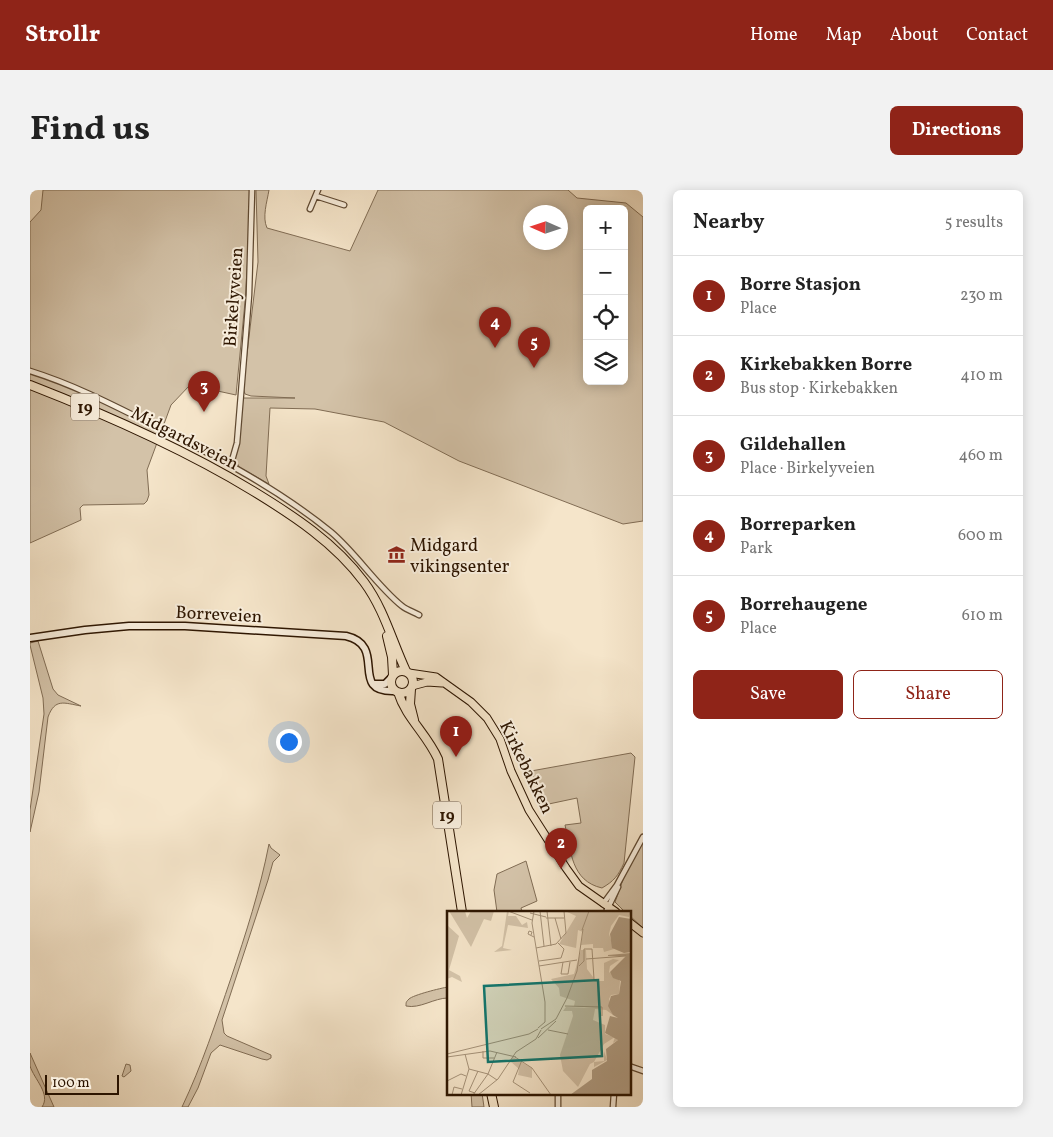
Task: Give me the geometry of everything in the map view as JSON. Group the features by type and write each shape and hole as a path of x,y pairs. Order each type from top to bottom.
{"highway":[{"name":"Midgardsveien","path":"30,385 140,431 192,456 271,502 324,539 344,557 371,592 384,617 407,672"},
{"name":"Midgardsveien","path":"317,535 354,577 379,617 391,650 392,677"},
{"path":"392,677 399,671 407,672"},
{"name":"19","path":"407,672 413,679 410,704 416,724"},
{"name":"19","path":"392,677 391,686 397,692 408,717 416,724 430,743 438,759 462,911"},
{"path":"397,692 405,693 412,687"},
{"path":"491,1094 494,1107"}],"main road":[{"name":"Borreveien","path":"30,638 85,630 145,626 185,626 346,636 357,640 366,650 370,677 373,684"},
{"name":"Kirkebakken","path":"407,672 436,677 470,702 487,718 500,739 520,791 541,829 574,880 610,910"},
{"path":"373,684 385,684 392,677"},
{"path":"412,687 427,682 447,684"},
{"path":"373,684 380,691 397,692"},
{"path":"630,923 643,933"}],"street":[{"name":"Birkelyveien","path":"231,464 236,443 249,295 252,190"},
{"path":"310,209 318,190"},
{"path":"316,196 344,205"},
{"path":"30,371 52,378 130,413 231,464 297,506 332,534 402,606 419,616"},
{"path":"610,910 619,881 643,838"},
{"path":"630,1066 643,1071"},
{"path":"558,1094 558,1107"},
{"path":"613,1107 614,1094"}],"shaded area":[{"path":"43,190 252,190 245,302 236,395 190,385 171,405 147,470 149,495 144,504 83,505 80,508 81,520 30,543 30,222 41,210"},
{"path":"256,190 269,190 265,214 267,228 350,251 378,190 568,190 577,198 626,203 643,217 643,521 623,524 459,461 384,422 315,409 270,408 266,476 269,484 239,467 235,458 243,398 295,398 251,396 245,394 243,387 258,262"},
{"path":"38,641 53,689 58,695 81,706 65,703 57,704 48,717 39,792 30,832 30,810 44,714 43,698 30,645 30,643"},
{"path":"631,753 635,757 624,863 615,878 602,888 584,879 578,872 571,855 565,825 581,823 577,798 544,805 531,771"},
{"path":"269,844 280,855 273,862 222,1020 224,1033 227,1036 271,1055 271,1058 267,1060 262,1059 220,1045 211,1053 198,1088 188,1107 182,1107 196,1075 237,961 257,895"},
{"path":"643,844 643,928 630,916 630,911 624,911 615,902 630,862 638,848"},
{"path":"526,861 537,901 521,908 522,911 497,911 494,890 497,874"},
{"path":"447,987 447,998 417,1006 406,1006 407,1001 412,997"},
{"path":"30,1053 54,1107 42,1107 44,1102 43,1092 30,1066"},
{"path":"126,1064 130,1065 131,1071 124,1077 122,1076"},
{"path":"471,1094 482,1094 484,1107 472,1107"}],"place":[{"name":"Borreparken","path":"495,348"},
{"name":"Borrehaugene","path":"534,368"},
{"name":"Gildehallen","path":"204,412"},
{"name":"Midgard vikingsenter","path":"396,555"},
{"name":"Borre Stasjon","path":"456,757"},
{"name":"Kirkebakken Borre","path":"561,869"}]}
